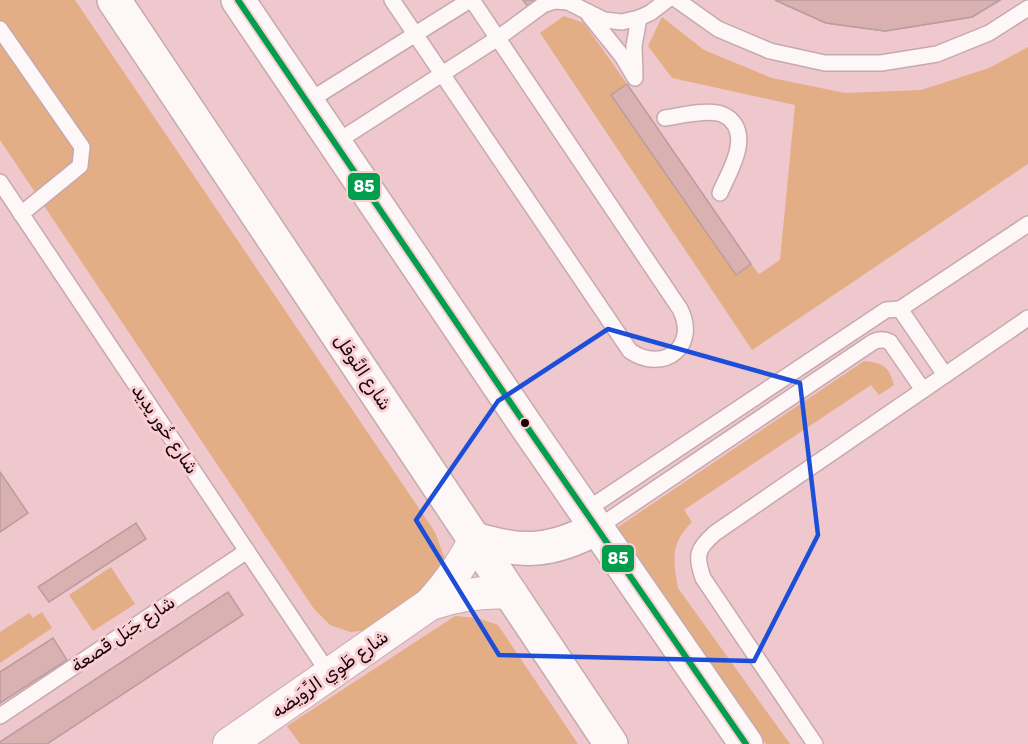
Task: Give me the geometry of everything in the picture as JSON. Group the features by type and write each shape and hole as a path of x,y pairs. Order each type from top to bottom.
{"street":[{"name":"شارع النَّوفَل","path":"114,0 611,744"},
{"path":"238,0 525,424 746,744"},
{"path":"475,539 516,549 537,549 578,538 591,519"},
{"name":"شارع طَوِي الرِّوَيضه","path":"229,744 430,604 456,573 475,539"},
{"name":"شارع طَوِي الرِّوَيضه","path":"430,604 471,593 511,593"}],"lane":[{"path":"307,102 415,34 471,0 680,309 685,318 686,329 684,340 678,349 670,356 660,360 649,360 630,351 442,74 415,34 392,0"},
{"path":"334,143 498,38 543,5 555,1 568,2 604,20 622,22 639,18 667,0"},
{"path":"677,0 718,29 770,51 825,63 881,63 937,54 989,33 1028,8"},
{"path":"588,13 622,56 635,78 634,46 639,18"},
{"path":"0,29 82,147 80,166 21,214"},
{"path":"665,118 716,112 726,115 734,122 739,131 739,146 720,193"},
{"name":"شارع خُور يِدِيد","path":"0,182 330,675"},
{"path":"591,519 738,409 882,312 900,309 1028,224"},
{"path":"900,309 945,375"},
{"path":"815,744 703,578 699,566 699,553 716,533 1028,318"},
{"path":"591,519 749,425 878,339 885,339 895,346 923,390"},
{"path":"738,409 749,425"},
{"name":"شارع جَبَل قَصعة","path":"0,716 246,551"}],"highlighted area":[{"path":"608,329 800,383 818,535 754,661 499,655 416,520 498,401"}],"shaded area":[{"path":"0,0 75,0 435,532 445,559 433,586 371,630 350,632 330,625 314,609 0,140"},
{"path":"564,16 584,23 627,84 612,96 736,275 751,264 759,274 780,260 795,105 672,78 648,46 662,17 704,50 772,78 845,93 921,90 989,68 1028,47 1028,164 752,350 540,33"},
{"path":"864,361 884,367 890,374 894,385 879,395 871,385 684,510 692,522 680,538 675,552 678,588 790,744 766,744 615,529"},
{"path":"111,567 135,604 93,631 69,595"},
{"path":"42,612 52,628 0,663 0,632 29,613 33,618"},
{"path":"455,616 478,618 498,625 578,744 300,744 287,726"}],"building":[{"path":"523,0 545,0 530,10"},
{"path":"775,0 1000,0 972,17 885,31 826,23"},
{"path":"775,0 1000,0 972,17 885,31 826,23"},
{"path":"627,84 751,264 736,275 611,95"},
{"path":"0,472 28,513 0,532"},
{"path":"136,523 146,539 49,602 38,587"},
{"path":"228,592 243,615 47,744 0,744 0,742"},
{"path":"53,638 67,660 0,703 0,672"}],"transit line":[{"name":"85","path":"238,0 525,424 746,744"}]}
